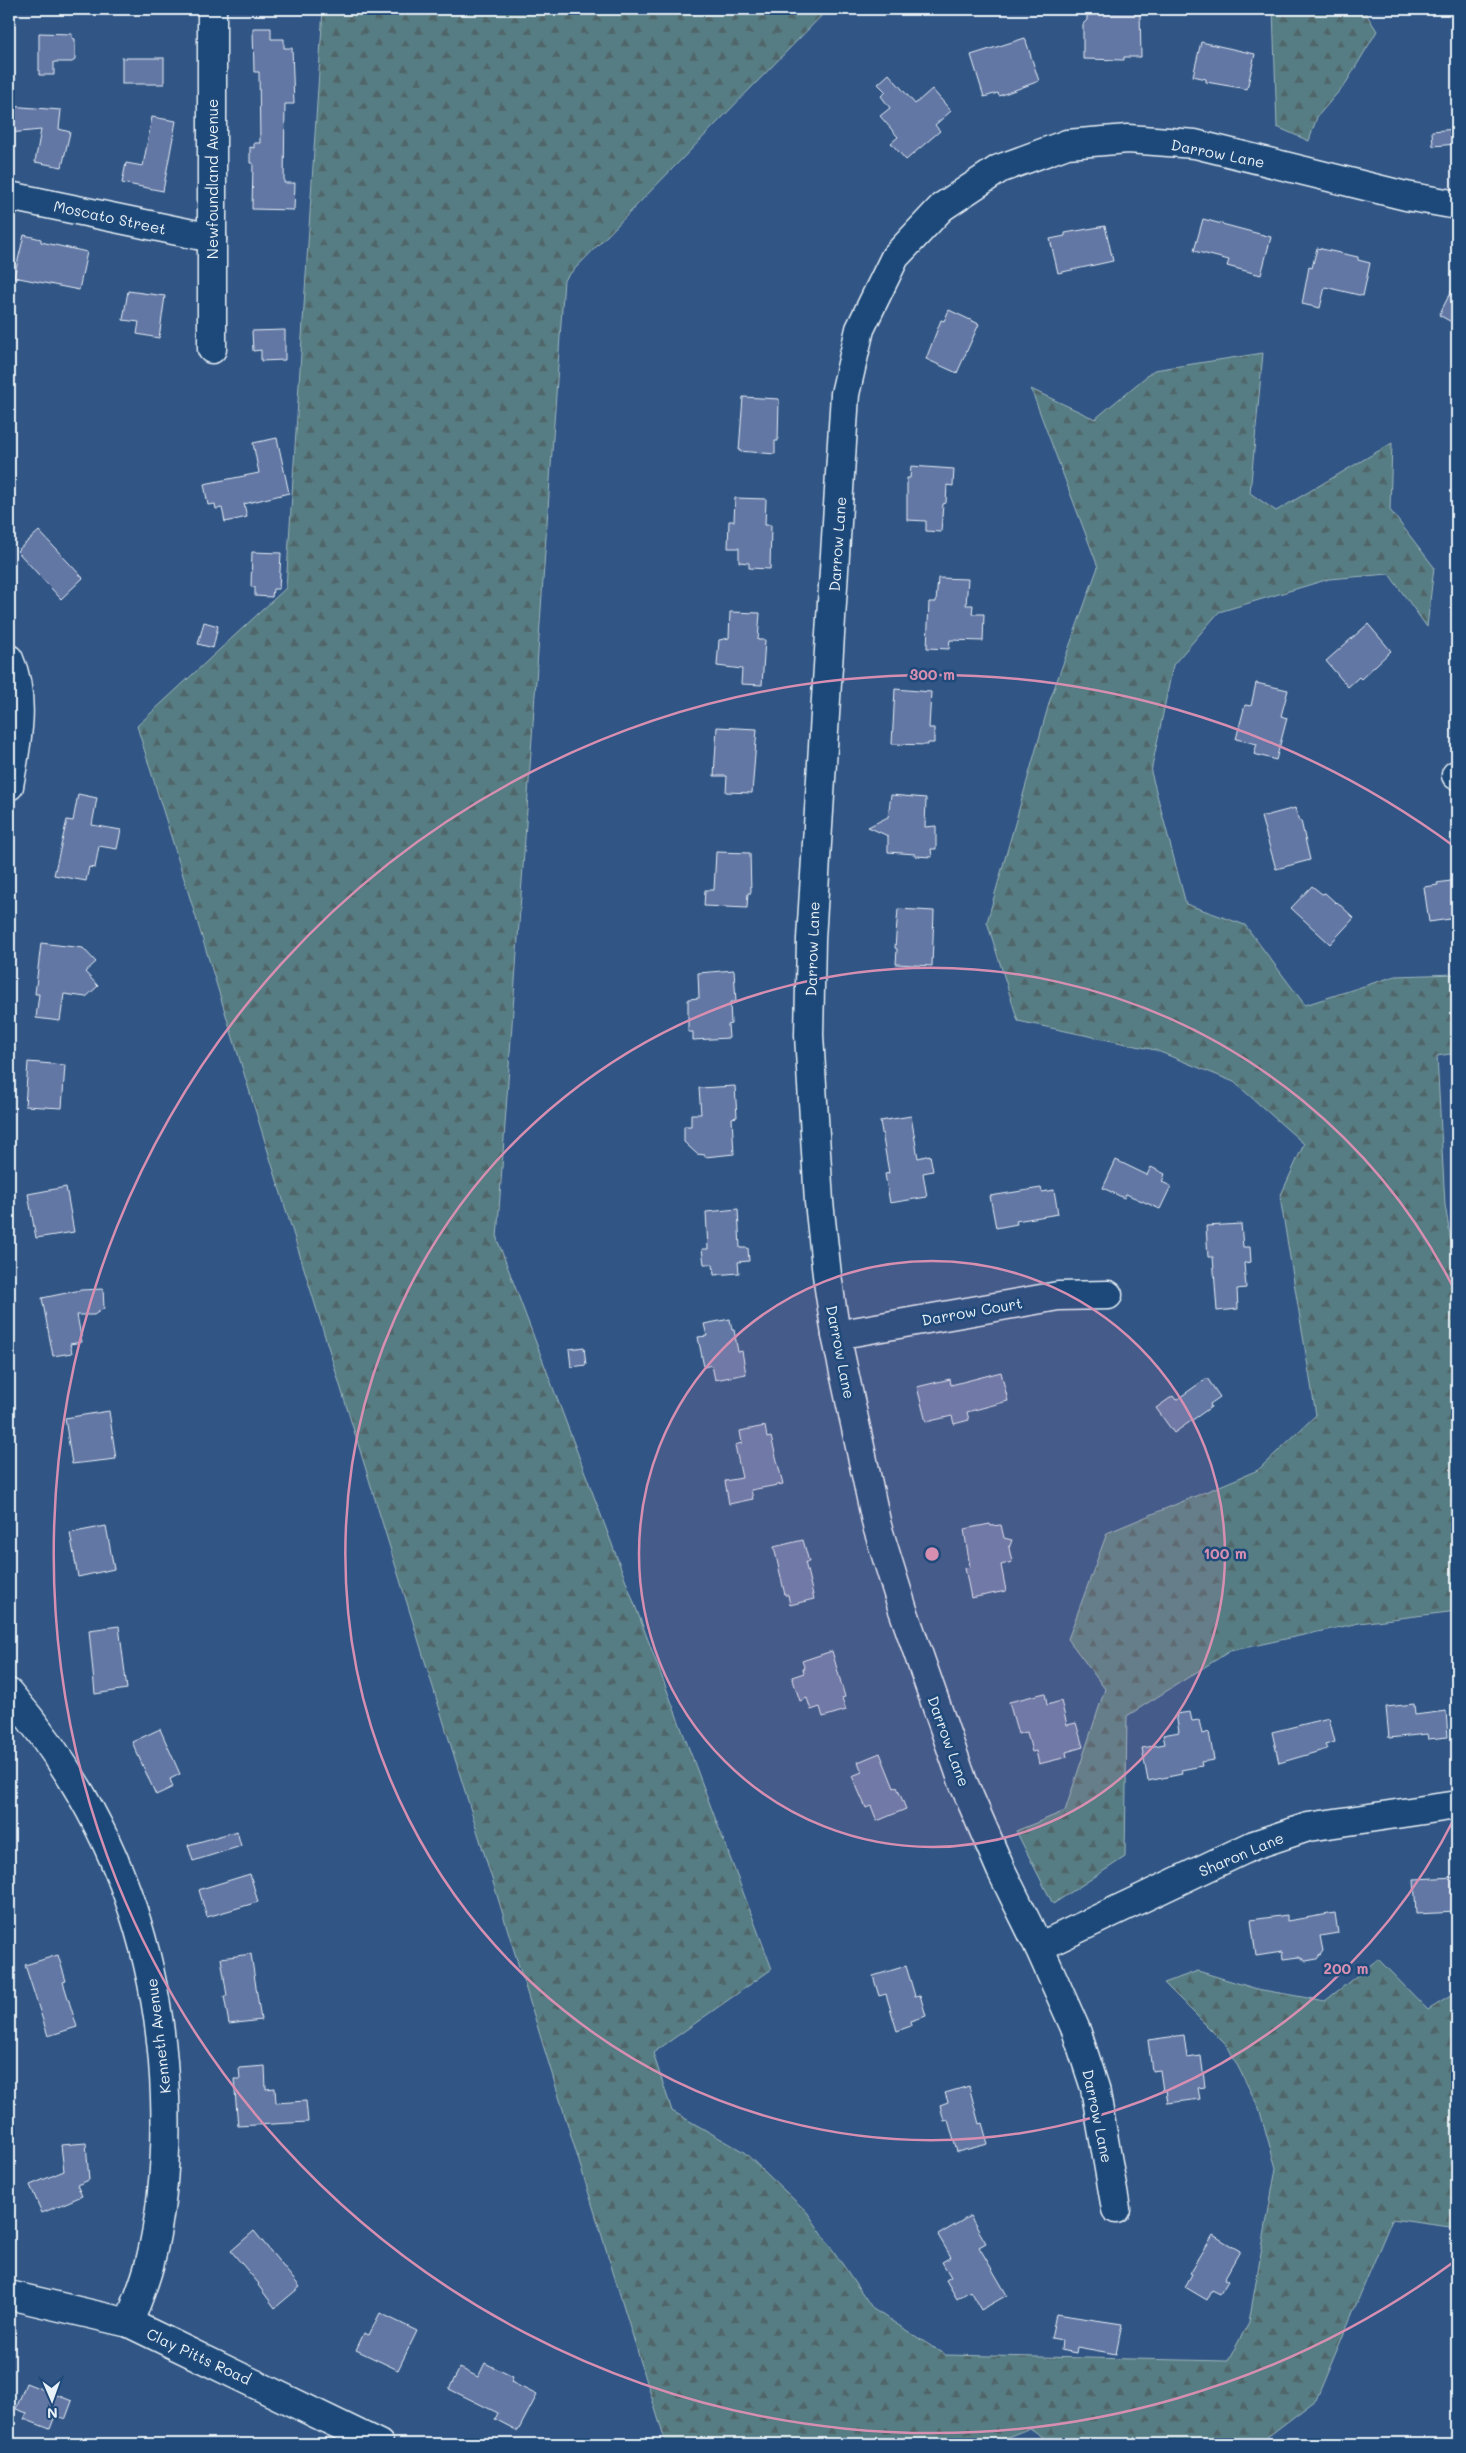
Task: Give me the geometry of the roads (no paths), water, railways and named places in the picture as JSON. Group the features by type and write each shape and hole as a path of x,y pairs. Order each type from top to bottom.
{"street":[{"name":"Newfoundland Avenue","path":"212,9 212,349"},
{"name":"Darrow Lane","path":"1116,2209 1095,2088 1076,2030 1039,1947 1000,1870 963,1782 903,1610 877,1526 836,1335 827,1275 818,1192 809,1035 811,939 845,394 860,329 895,257 942,207 991,174 1067,144 1128,139 1195,144 1406,196 1457,205"},
{"name":"Moscato Street","path":"9,196 212,238"},
{"path":"9,659 16,674 19,707 16,747 9,786"},
{"name":"Darrow Court","path":"836,1335 1058,1296 1108,1295"},
{"name":"Kenneth Avenue","path":"9,1692 59,1756 91,1812 118,1868 138,1923 156,1996 164,2068 166,2136 161,2198 150,2263 129,2323"},
{"name":"Sharon Lane","path":"1039,1947 1272,1839 1308,1827 1457,1805"},
{"name":"Clay Pitts Road","path":"9,2294 129,2323 379,2444"}]}
